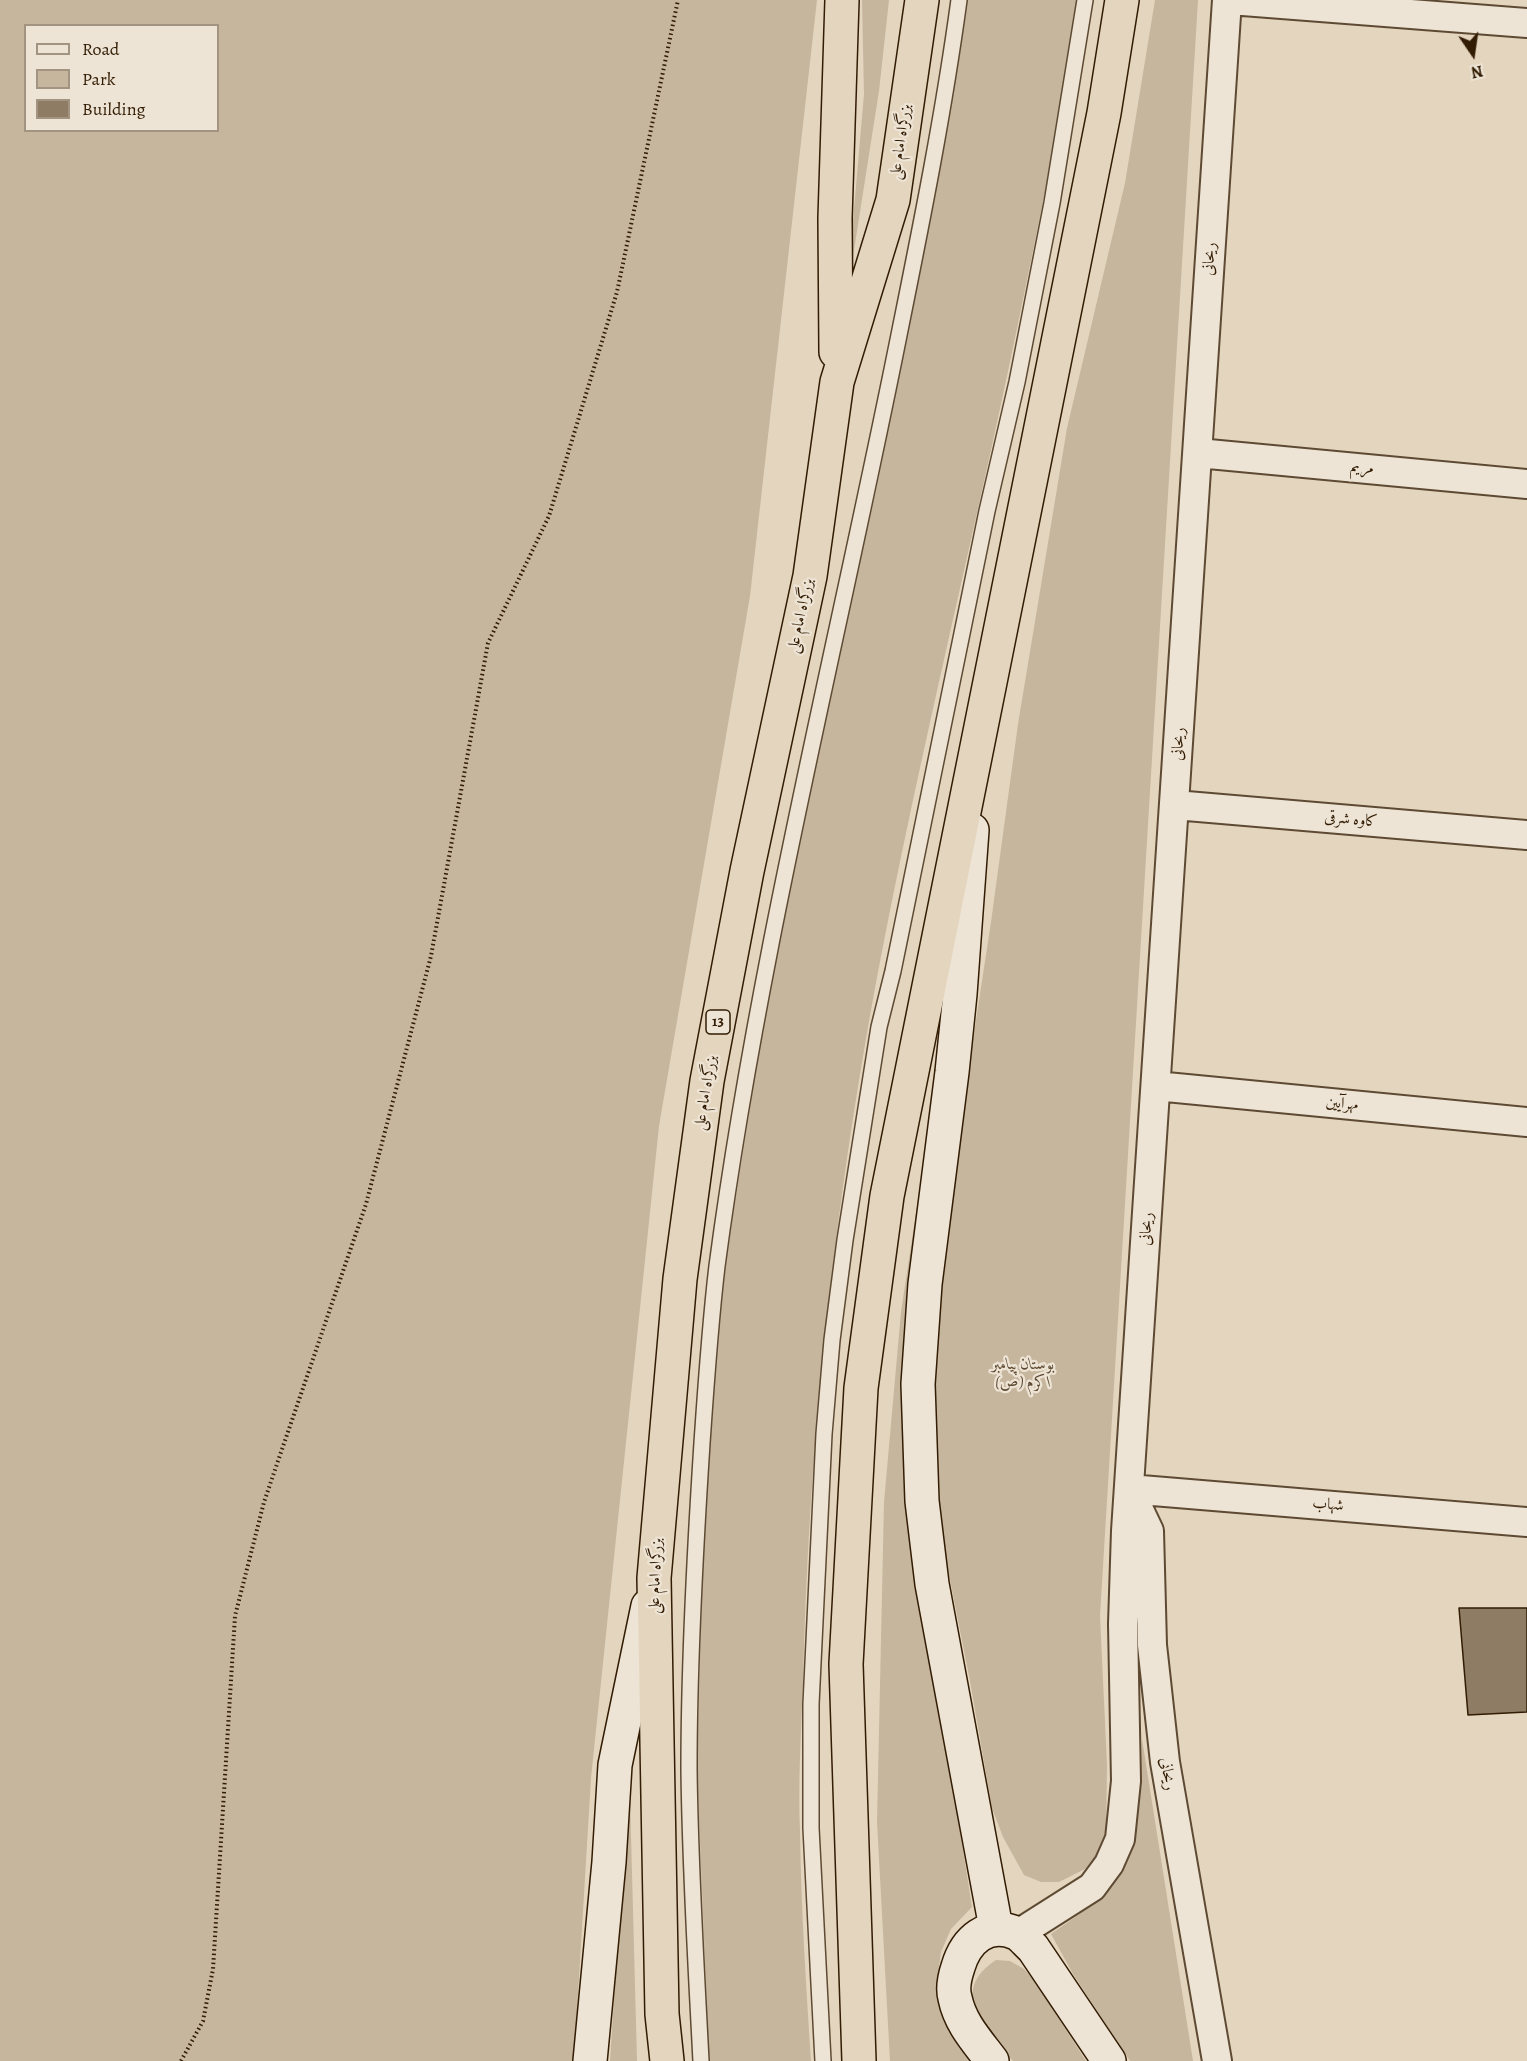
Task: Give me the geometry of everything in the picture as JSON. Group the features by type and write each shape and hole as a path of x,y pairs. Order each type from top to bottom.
{"highway":[{"path":"837,382 835,218 842,0"},
{"name":"بزرگراه امام علی","path":"667,2061 662,2014 654,1578 680,1279 707,1081 747,871 810,576 837,382 893,200 922,0"},
{"path":"859,2061 846,1665 861,1388 887,1196 1102,125 1122,0"}],"main road":[{"path":"980,726 960,994 926,1284 918,1384 922,1501 932,1584 1007,1931 1033,1948 1108,2061"},
{"path":"590,2061 609,1862 615,1765 654,1578"},
{"name":"ریحانی","path":"992,2061 962,2022 954,1996 955,1978 961,1955 974,1937 1007,1931"}],"street":[{"path":"1229,0 1527,23"},
{"name":"ریحانی","path":"1007,1931 1092,1887 1109,1863 1120,1839 1126,1781 1123,1624 1129,1489 1229,0"},
{"name":"مریم","path":"1198,453 1527,484"},
{"name":"کاوه شرقی","path":"1175,805 1527,836"},
{"name":"مهرآیین","path":"1156,1086 1527,1122"},
{"name":"ریحانی","path":"1129,1489 1149,1531 1152,1645 1165,1762 1217,2061"},
{"name":"شهاب","path":"1129,1489 1527,1522"}],"lane":[{"path":"701,2061 691,1830 690,1696 696,1534 717,1268 750,1054 805,771 855,550 913,269 959,0"},
{"path":"823,2061 811,1828 811,1704 824,1434 832,1340 845,1240 879,1027 893,971 987,511 1017,382 1052,204 1085,0"}],"path":[{"path":"181,2061 202,2021 213,1969 236,1616 264,1502 366,1204 431,956 488,643 549,516 617,292 678,0"}],"green space":[{"path":"0,0 817,0 750,596 659,1126 591,1778 574,2061 0,2061"},
{"path":"862,0 889,0 879,91 846,301 864,94"},
{"path":"966,0 1077,0 1060,117 1037,232 885,937 855,1109 832,1272 810,1519 799,1794 801,1888 811,2061 709,2061 697,1770 702,1584 710,1423 724,1272 764,1019 790,874 877,485 927,235"},
{"name":"بوستان پیامبر اکرم (ص)","path":"1155,0 1198,0 1100,1616 1107,1765 1106,1837 1096,1856 1085,1869 1059,1882 1041,1882 1024,1875 1003,1837 992,1808 938,1519 931,1373 955,1158 1018,724 1067,428 1125,183"},
{"path":"940,1054 912,1526 972,1907 951,1929 941,1952 938,1974 952,2032 971,2061 890,2061 877,1822 884,1502 901,1312"},
{"path":"1142,1739 1193,2061 1130,2061 1073,1974 1051,1934 1078,1915 1107,1889 1130,1851 1140,1800"},
{"path":"629,1760 637,2061 610,2061"},
{"path":"996,1960 1010,1961 1024,1969 1036,1983 1086,2061 1013,2061 983,2023 973,1998 974,1985 981,1972"}],"building":[{"path":"1459,1608 1527,1608 1527,1712 1468,1715"}]}
